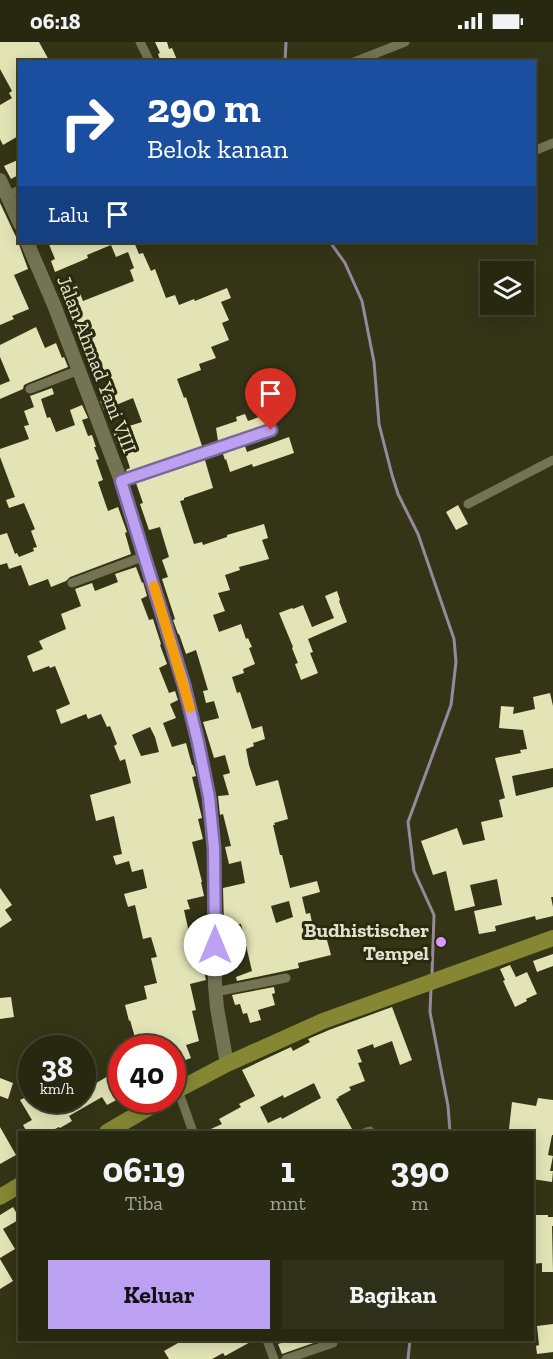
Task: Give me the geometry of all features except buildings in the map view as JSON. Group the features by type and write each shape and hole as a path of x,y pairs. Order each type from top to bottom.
{"highway":[{"path":"186,1086 227,1064 323,1021 553,938"},
{"path":"109,1131 140,1113"},
{"path":"0,1197 18,1186"}],"street":[{"path":"140,42 149,60"},
{"path":"359,60 405,42"},
{"path":"536,150 553,143"},
{"path":"0,180 13,192 18,215"},
{"name":"Jalan Ahmad Yani VIII","path":"27,243 54,305 121,481 184,685 198,742 209,797 214,848 215,992 227,1064"},
{"path":"30,389 79,370"},
{"path":"121,481 271,430"},
{"path":"468,504 553,460"},
{"path":"72,583 145,556"},
{"path":"215,992 286,978"},
{"path":"184,1113 193,1131"},
{"path":"267,1341 274,1359"},
{"path":"286,1359 333,1343"}],"waterway":[{"path":"285,60 286,42"},
{"path":"331,243 345,263 362,301 374,362 379,424 392,475 398,494 418,534 454,639 456,662 451,705 408,822 414,871 434,915 432,975"},
{"path":"431,988 430,1012 448,1106 450,1131"},
{"path":"408,1359 410,1341"}],"slow traffic":[{"path":"154,586 190,708"}],"place":[{"name":"Budhistischer Tempel","path":"441,942"}],"route":[{"path":"215,945 214,848 209,797 198,742 184,685 121,481 271,430"}]}
